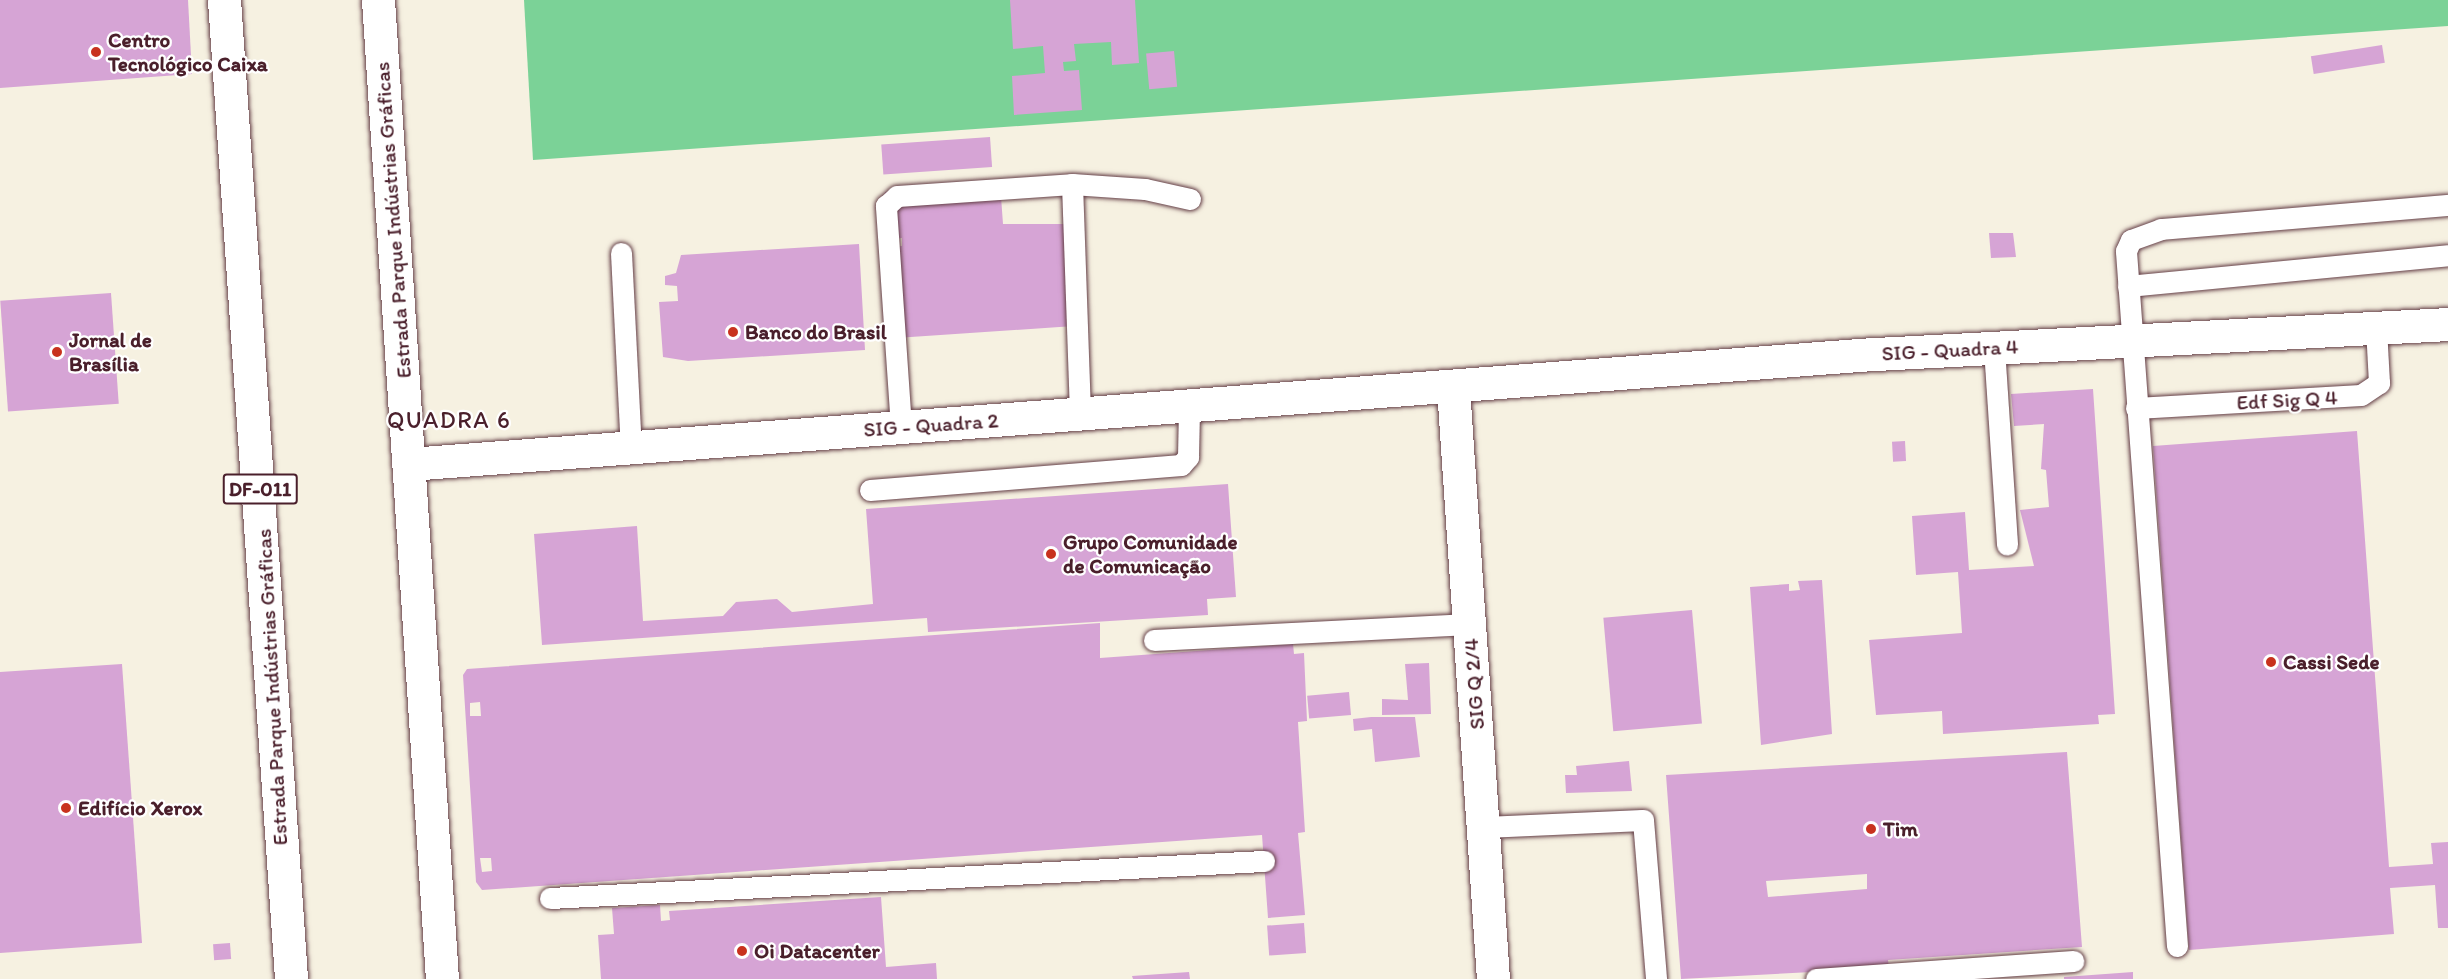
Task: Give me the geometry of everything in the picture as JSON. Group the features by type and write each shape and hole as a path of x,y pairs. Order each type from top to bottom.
{"street":[{"name":"Estrada Parque Indústrias Gráficas","path":"224,0 291,979"},
{"name":"Estrada Parque Indústrias Gráficas","path":"380,3 442,979"},
{"name":"SIG - Quadra 4","path":"1454,388 2131,339 2448,324"},
{"name":"SIG - Quadra 2","path":"409,464 1454,388"},
{"name":"SIG Q 2/4","path":"1454,388 1493,979"}],"lane":[{"path":"901,428 885,206 897,196 1072,184 1145,189 1190,199"},
{"path":"1072,184 1080,415"},
{"path":"2177,946 2131,339 2128,286 2131,240 2161,229 2448,205"},
{"path":"621,253 631,448"},
{"path":"2128,286 2448,255"},
{"name":"Edf Sig Q 4","path":"2136,408 2361,395 2379,383 2376,328"},
{"path":"1994,348 2007,545"},
{"path":"870,490 1181,465 1188,457 1190,409"},
{"path":"1154,640 1469,624"},
{"path":"1484,827 1642,820 1656,979"},
{"path":"550,898 1264,861"},
{"path":"1816,979 2073,962"}],"green space":[{"path":"524,0 2448,0 2448,26 533,160"}],"building":[{"name":"Centro Tecnológico Caixa","path":"0,0 188,0 192,74 0,88"},
{"path":"1010,0 1135,0 1139,63 1112,65 1111,42 1074,44 1076,61 1063,62 1064,71 1079,70 1082,110 1014,115 1012,76 1045,73 1043,46 1013,49"},
{"path":"2382,45 2385,63 2314,74 2311,56"},
{"path":"1174,51 1177,87 1149,89 1146,53"},
{"path":"990,137 992,167 883,175 881,145"},
{"path":"1000,183 1003,224 1065,224 1074,326 896,338 890,247 902,246 902,238 889,239 885,192"},
{"path":"1989,233 2013,233 2016,257 1991,258"},
{"path":"859,244 865,350 688,361 663,357 659,302 678,301 677,286 665,285 665,276 676,273 681,255"},
{"name":"Jornal de Brasília","path":"111,293 119,404 8,411 0,301"},
{"path":"2093,389 2115,714 2098,715 2099,724 1943,734 1942,711 1876,715 1869,640 1962,633 1958,572 1916,575 1912,516 1965,512 1969,570 2034,566 2020,510 2049,507 2046,470 2041,469 2044,424 2014,426 2011,394"},
{"name":"Cassi Sede","path":"2357,431 2389,867 2433,864 2431,843 2448,842 2448,928 2438,928 2435,885 2390,888 2394,934 2189,950 2153,446"},
{"path":"1905,441 1906,461 1893,462 1892,442"},
{"name":"Grupo Comunidade de Comunicação","path":"1228,484 1236,597 1207,599 1208,615 928,632 927,618 542,645 534,534 637,526 643,621 723,616 736,602 777,599 792,612 873,604 866,509"},
{"path":"1822,580 1832,734 1761,745 1750,587 1789,584 1789,591 1800,590 1798,581"},
{"path":"1692,610 1702,724 1613,731 1603,618"},
{"path":"1100,623 1100,658 1293,644 1294,654 1304,653 1307,721 1298,722 1305,832 1298,833 1305,915 1268,918 1262,835 482,890 476,882 463,675 467,669","holes":["480,702 481,716 470,716 470,703","480,858 491,858 492,871 482,872"]},
{"path":"1429,663 1431,714 1382,715 1382,699 1408,700 1405,664"},
{"name":"Edifício Xerox","path":"122,664 142,943 0,953 0,672"},
{"path":"1349,692 1351,715 1309,719 1307,696"},
{"path":"1415,717 1420,757 1375,762 1372,729 1354,731 1353,719"},
{"name":"Tim","path":"2067,752 2082,947 1888,960 1889,968 1681,979 1666,775","holes":["1867,874 1867,889 1768,897 1766,881"]},
{"path":"1629,761 1632,791 1566,793 1565,775 1577,775 1576,766"},
{"name":"Oi Datacenter","path":"881,897 886,967 936,963 937,979 601,979 598,935 614,934 612,908 660,905 661,921 670,920 669,911"},
{"path":"1304,923 1306,953 1269,956 1267,926"},
{"path":"230,943 231,959 214,960 213,944"},
{"path":"1189,972 1190,979 1133,979 1132,976"},
{"path":"2133,972 2133,979 2064,979 2064,977"}],"place":[{"name":"Centro Tecnológico Caixa","path":"96,52"},
{"name":"Banco do Brasil","path":"733,332"},
{"name":"Jornal de Brasília","path":"57,352"},
{"name":"Grupo Comunidade de Comunicação","path":"1051,554"},
{"name":"Cassi Sede","path":"2271,662"},
{"name":"Edifício Xerox","path":"66,808"},
{"name":"Tim","path":"1871,829"},
{"name":"Oi Datacenter","path":"742,951"}],"district":[{"name":"QUADRA 6","path":"449,420"}]}
